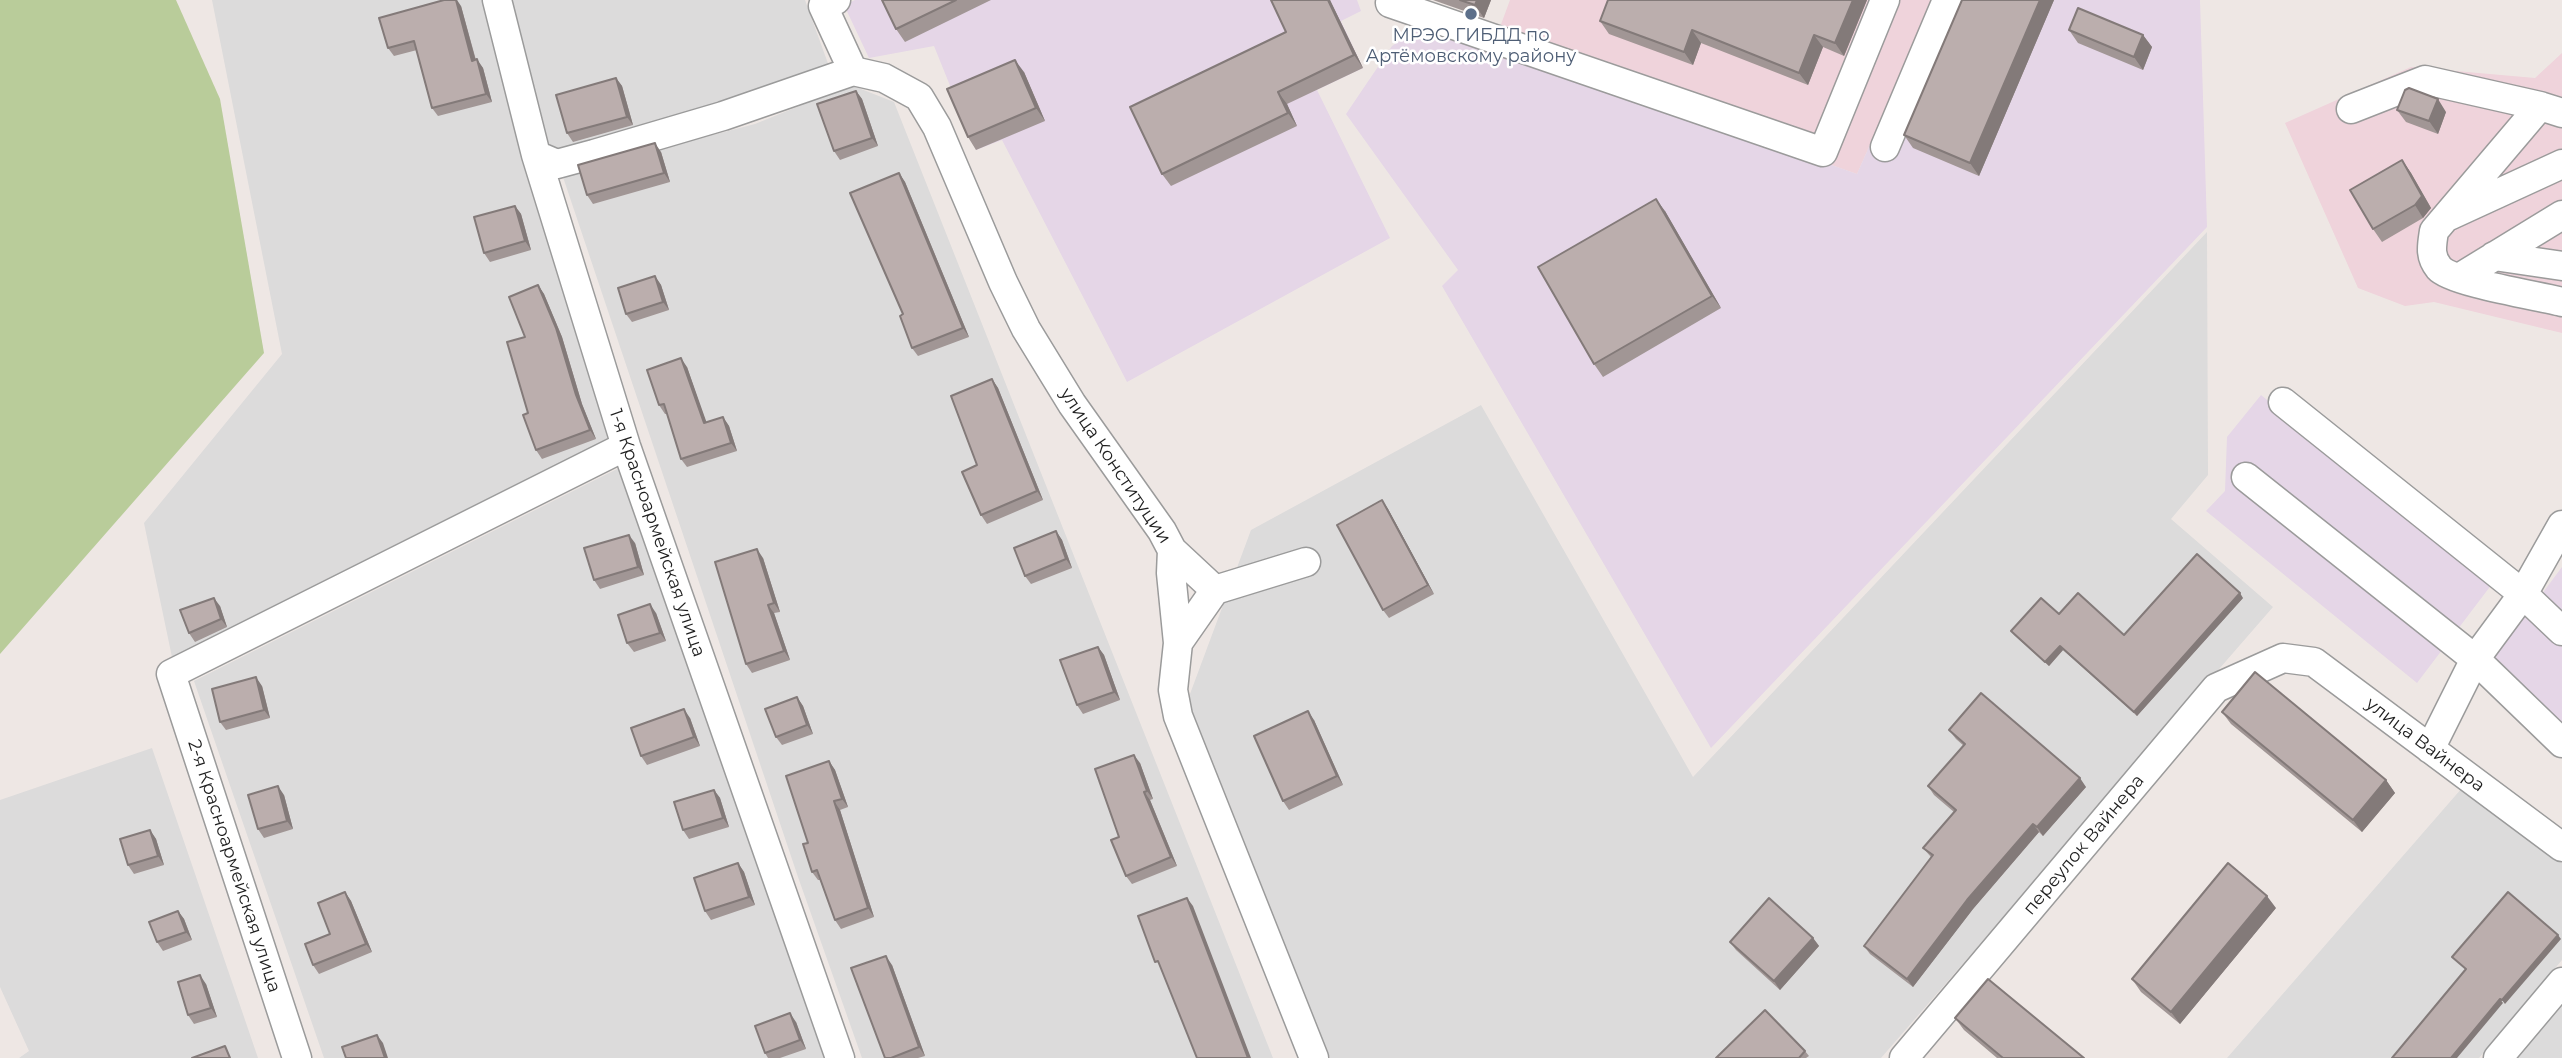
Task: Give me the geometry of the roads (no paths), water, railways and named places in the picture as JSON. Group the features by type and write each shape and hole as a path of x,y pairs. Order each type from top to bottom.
{"street":[{"name":"1-я Красноармейская улица","path":"496,0 536,155 626,446 840,1058"},
{"path":"536,155 557,164 723,116 853,71 823,6 836,0"},
{"path":"1391,0 1390,4 1823,152 1885,0"},
{"path":"1885,147 1947,0"},
{"name":"улица Конституции","path":"853,71 884,78 919,97 937,127 1026,329 1072,404 1163,531 1171,550 1178,643 1173,690 1178,716 1314,1058"},
{"path":"2351,109 2425,80 2551,109"},
{"path":"2551,109 2443,219 2434,231 2431,253 2440,270 2459,278 2562,302"},
{"path":"2443,219 2562,164"},
{"path":"2459,278 2562,215"},
{"path":"2494,256 2562,266"},
{"path":"2532,295 2562,266"},
{"path":"2283,402 2523,594 2562,631"},
{"name":"2-я Красноармейская улица","path":"297,1058 171,674 626,446"},
{"path":"2246,477 2475,659 2562,743"},
{"path":"2430,748 2475,659 2523,594 2562,525"},
{"path":"1171,550 1215,590"},
{"path":"1178,643 1215,590 1306,562"},
{"name":"улица Вайнера","path":"2283,658 2314,662 2562,848"},
{"name":"переулок Вайнера","path":"1904,1058 2216,688 2283,658"},
{"path":"2498,1058 2562,982"}],"place":[{"name":"МРЭО ГИБДД по Артёмовскому району","path":"1471,14"}]}
